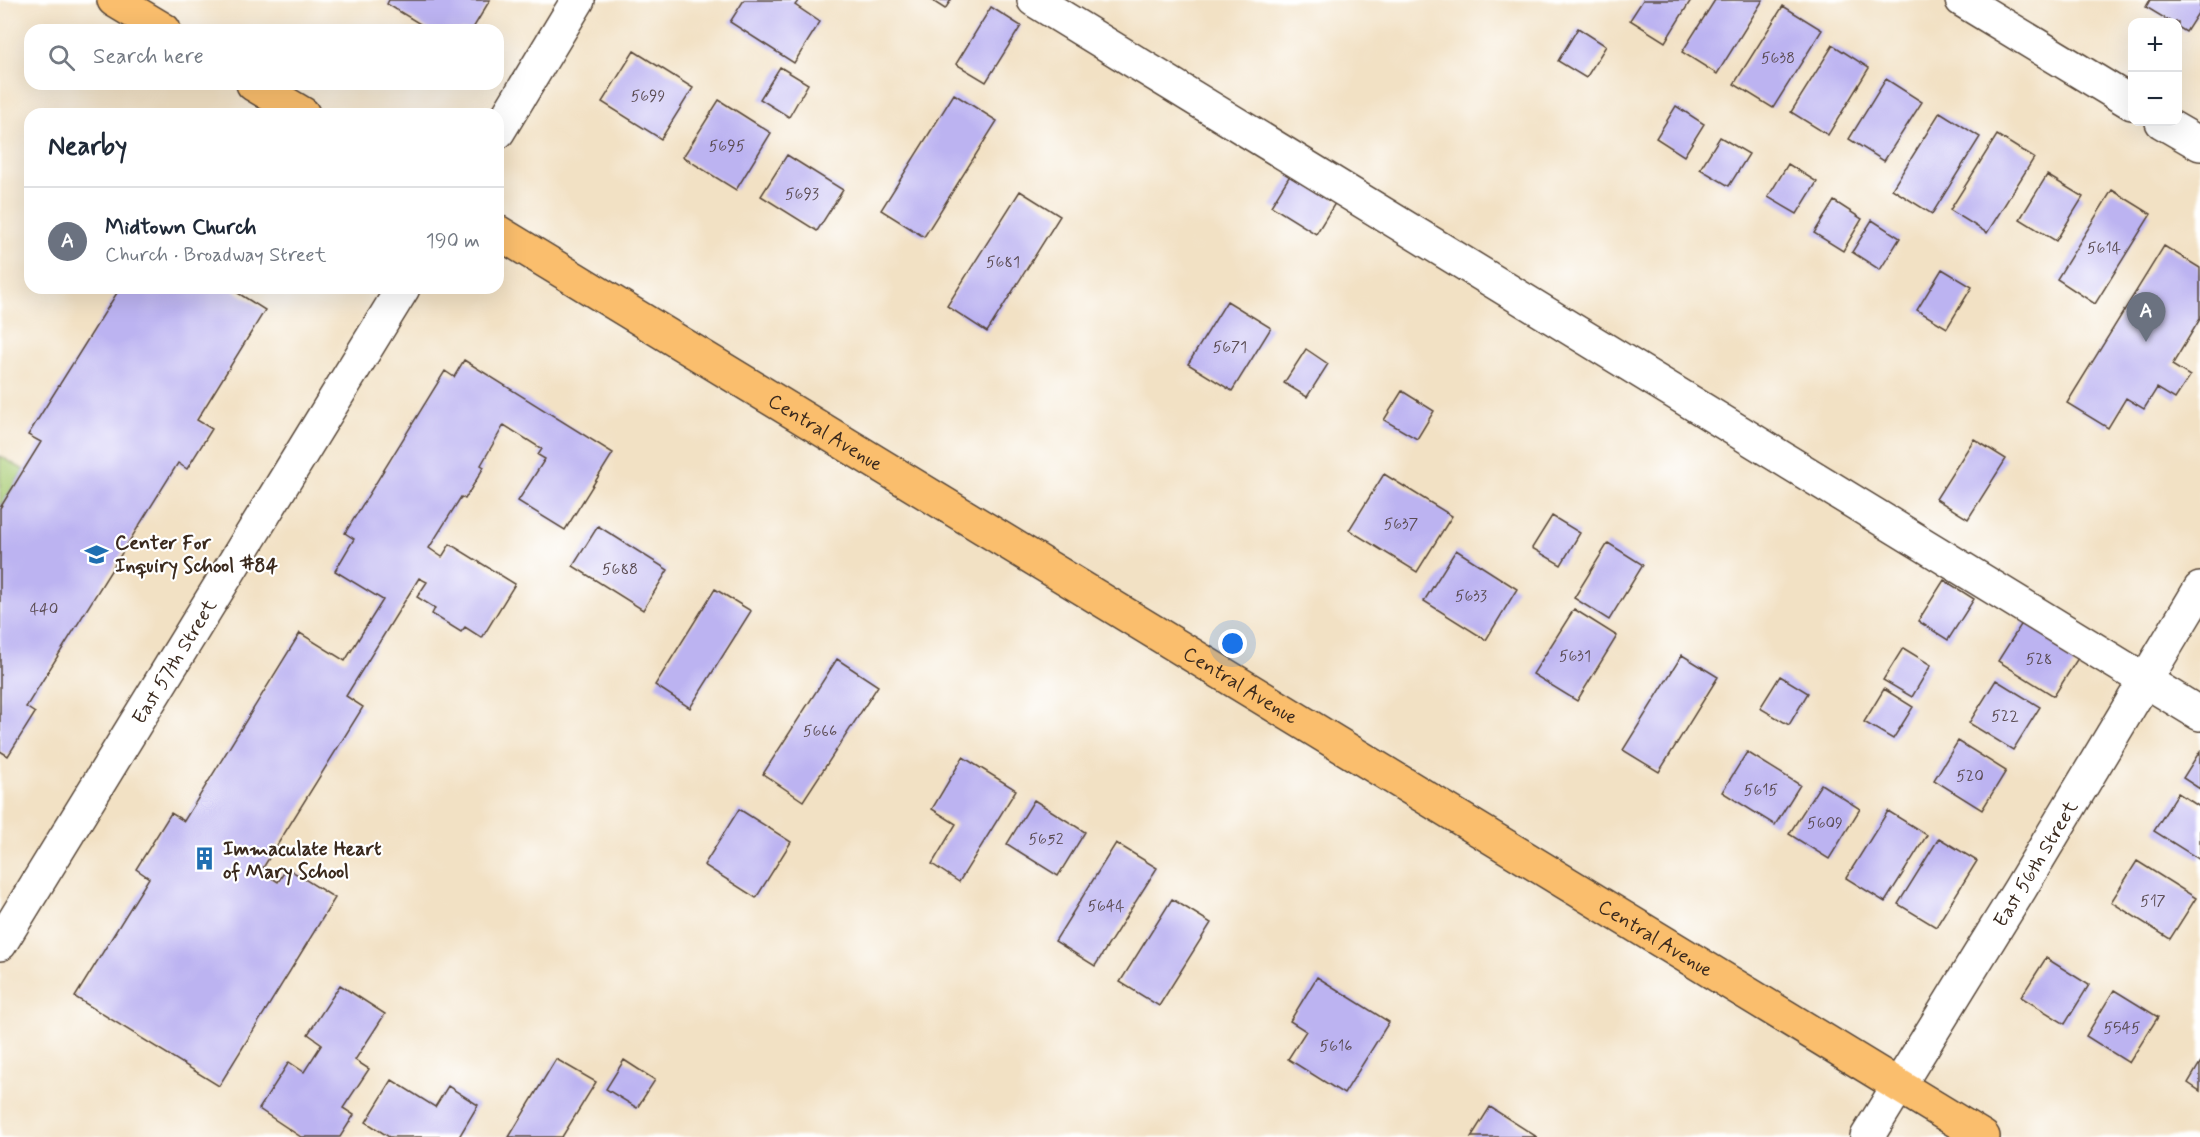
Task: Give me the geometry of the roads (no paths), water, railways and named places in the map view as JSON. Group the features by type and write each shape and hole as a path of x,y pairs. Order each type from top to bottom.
{"main road":[{"path":"114,0 154,24"},
{"path":"263,90 293,108"},
{"name":"Central Avenue","path":"504,236 1983,1137"}],"street":[{"path":"504,122 579,0"},
{"path":"1034,0 2200,714"},
{"path":"1962,0 2128,101"},
{"path":"2169,126 2200,144"},
{"name":"East 57th Street","path":"0,944 399,294"},
{"name":"East 56th Street","path":"1867,1137 2200,589"}],"place":[{"name":"Midtown Church","path":"2146,342"},
{"name":"Center For Inquiry School #84","path":"97,554"},
{"name":"Immaculate Heart of Mary School","path":"205,859"}]}
